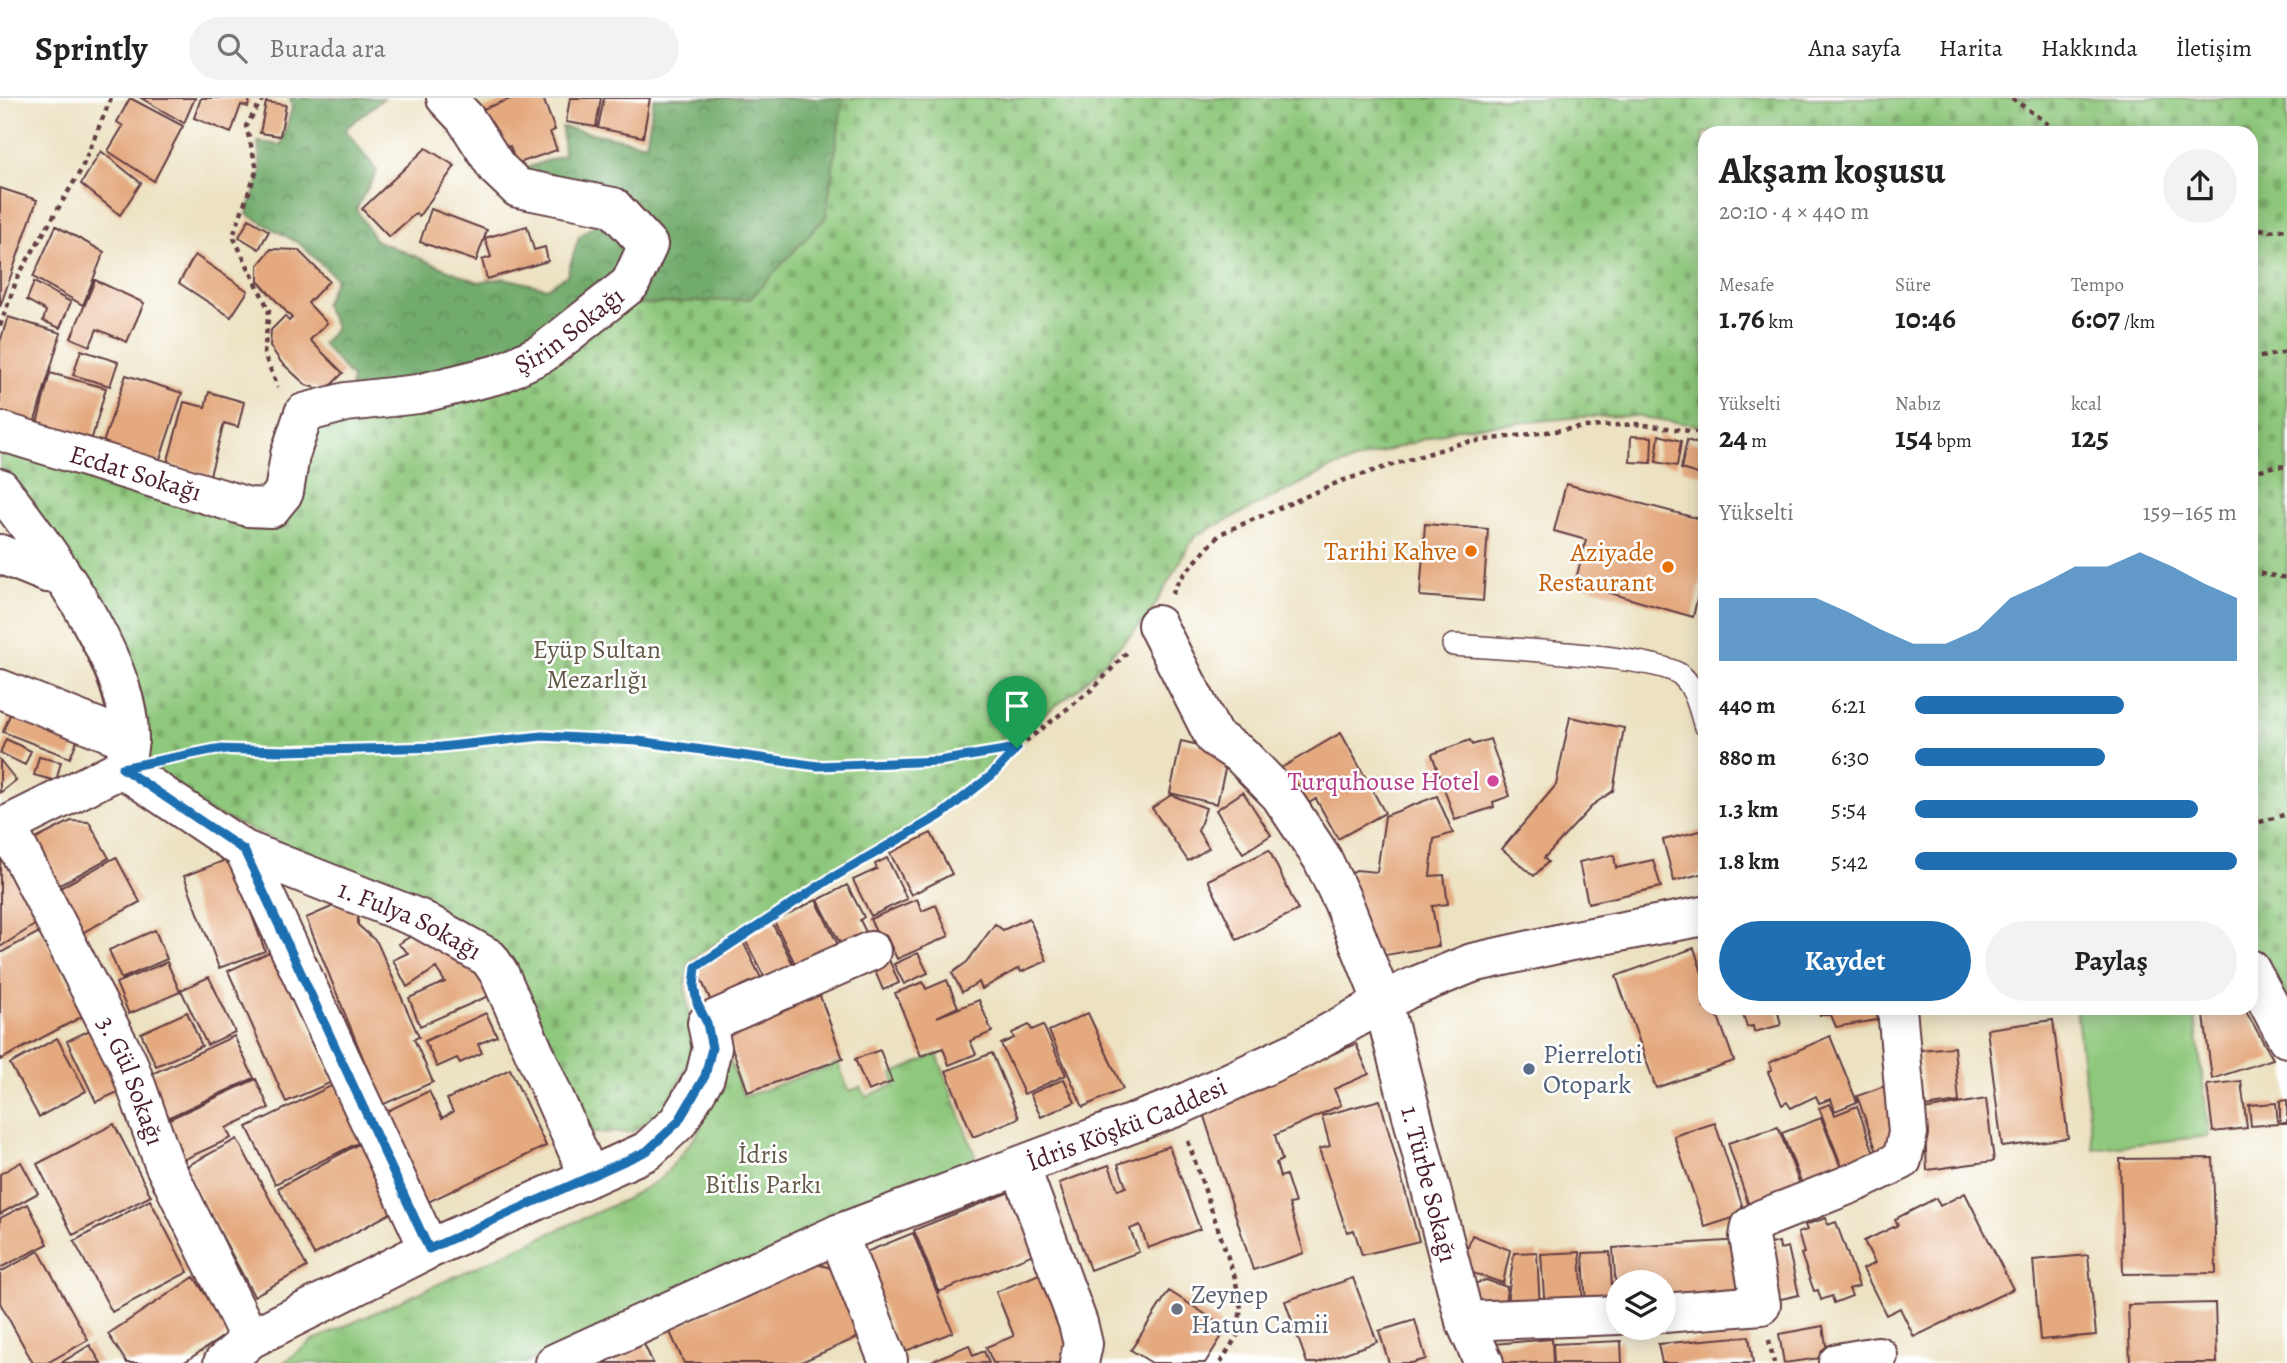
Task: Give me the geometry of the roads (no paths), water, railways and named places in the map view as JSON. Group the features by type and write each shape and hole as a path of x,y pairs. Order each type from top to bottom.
{"street":[{"name":"Şirin Sokağı","path":"271,508 284,492 290,455 304,413 346,402 418,394 499,374 543,353 631,284 648,245 613,207 518,188 497,168 465,118 446,98"},
{"name":"Ecdat Sokağı","path":"0,431 248,507 271,508"},
{"path":"0,488 102,638 130,723 126,754 3,827"},
{"path":"0,554 47,573 61,574"},
{"name":"1. Türbe Sokağı","path":"1157,625 1214,737 1241,755 1280,795 1322,858 1383,1003 1465,1321 1483,1363"},
{"name":"1. Fulya Sokağı","path":"0,689 126,754 244,850 420,919 489,958 499,972 589,1176"},
{"name":"3. Gül Sokağı","path":"3,827 128,1063 237,1351"},
{"path":"244,850 429,1249"},
{"name":"İdris Köşkü Caddesi","path":"555,1363 838,1234 1176,1107 1297,1051 1383,1003 1472,963 1698,917"},
{"path":"237,1351 429,1249 647,1151 678,1122 705,1076 712,1048 707,1023 871,951"},
{"path":"2258,984 2287,1038"},
{"path":"1676,1312 1762,1305 1749,1237 1751,1226 1902,1160 1908,1133 1898,1015"},
{"path":"1020,1166 1078,1323 1083,1344 1079,1363"},
{"path":"838,1234 888,1360"},
{"path":"1465,1321 1606,1316"},
{"path":"1838,1363 1878,1356"}],"lane":[{"path":"1453,645 1574,654 1665,666 1681,675 1696,694 1698,702"}],"place":[{"name":"Tarihi Kahve","path":"1471,551"},
{"name":"Aziyade Restaurant","path":"1668,567"},
{"name":"Turquhouse Hotel","path":"1493,781"},
{"name":"Pierreloti Otopark","path":"1529,1069"},
{"name":"Zeynep Hatun Camii","path":"1177,1309"}],"park label":[{"name":"Eyüp Sultan Mezarlığı","path":"597,664"},
{"name":"İdris Bitlis Parkı","path":"763,1169"}]}
